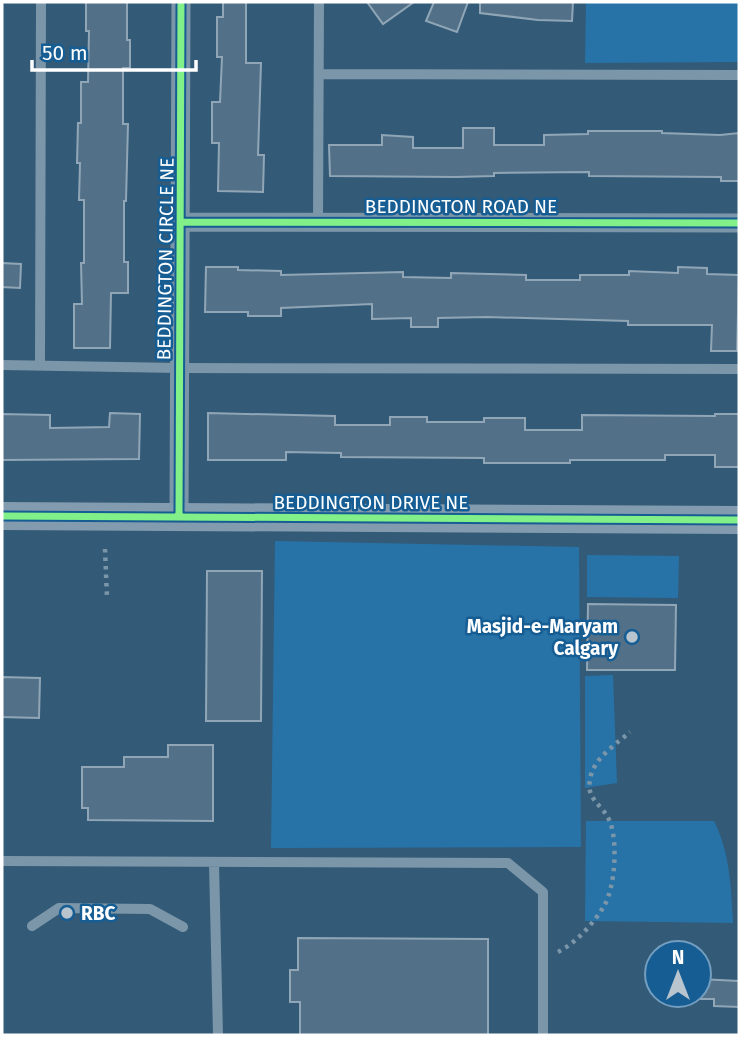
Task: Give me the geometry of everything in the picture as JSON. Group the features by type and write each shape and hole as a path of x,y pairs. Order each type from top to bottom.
{"street":[{"name":"BEDDINGTON CIRCLE NE","path":"179,517 181,2"},
{"name":"BEDDINGTON ROAD NE","path":"182,222 739,223"},
{"name":"BEDDINGTON DRIVE NE","path":"2,516 739,520"}],"lane":[{"path":"40,365 41,2"},
{"path":"318,221 319,2"},
{"path":"319,74 739,75"},
{"path":"2,365 739,369"},
{"path":"2,861 508,863 543,892 543,1035"},
{"path":"214,863 218,1035"},
{"path":"32,926 59,908 150,909 183,927"}],"path":[{"path":"105,549 107,598"},
{"path":"543,952 558,952 568,947 604,906 613,879 614,840 610,822 590,794 590,780 598,759 630,732"}],"shaded area":[{"path":"586,2 739,2 739,62 585,63"},
{"path":"275,541 579,547 581,847 271,848"},
{"path":"587,555 679,556 678,598 587,597"},
{"path":"613,675 617,783 585,788 585,676"},
{"path":"586,821 714,821 727,858 733,923 585,921"}],"building":[{"path":"86,2 127,2 127,40 130,40 130,68 123,68 123,124 128,124 124,262 128,262 128,293 111,293 110,348 74,348 74,304 82,304 81,263 84,263 84,200 79,200 80,163 77,163 81,82 88,82 89,31 86,31"},
{"path":"223,2 246,2 246,63 261,63 258,155 264,155 263,192 218,191 219,143 212,143 212,102 220,102 222,57 217,57 217,17 223,17"},
{"path":"367,2 414,2 383,24"},
{"path":"434,2 468,2 457,32 426,21"},
{"path":"480,2 573,2 572,21 480,13"},
{"path":"463,128 494,128 494,145 544,145 544,135 588,134 588,131 662,131 720,135 739,133 739,181 721,181 721,177 589,176 589,172 494,173 494,176 456,177 330,176 329,145 382,145 382,135 413,137 413,148 463,148"},
{"path":"2,263 21,264 20,288 2,287"},
{"path":"206,267 281,271 281,275 403,272 403,277 451,278 451,273 526,275 526,280 580,280 580,275 629,275 629,271 678,273 678,267 707,268 707,274 739,275 737,351 711,351 712,325 628,325 628,321 487,317 438,318 438,327 411,327 411,318 372,319 372,304 281,308 281,316 248,316 248,312 205,312"},
{"path":"110,413 140,414 139,459 2,460 2,414 50,415 50,428 109,427"},
{"path":"208,413 335,416 335,425 390,425 390,417 427,417 427,422 484,422 484,418 525,418 525,430 582,430 582,415 739,414 739,467 715,467 715,455 665,455 665,460 484,463 484,458 341,457 341,453 286,452 286,460 208,460"},
{"path":"207,571 262,571 261,721 206,721"},
{"name":"Masjid-e-Maryam Calgary","path":"588,604 676,605 675,670 587,670"},
{"path":"2,677 40,678 39,718 2,717"},
{"path":"168,745 213,745 213,821 88,820 88,808 82,808 82,767 124,767 124,757 168,757"},
{"path":"298,938 488,939 488,1035 300,1035 300,1002 290,1002 290,970 298,970"},
{"path":"713,980 739,981 739,1007 714,1006"}],"cycle path":[{"path":"179,517 181,2"},
{"path":"182,222 739,223"},
{"path":"2,516 739,520"}],"place":[{"name":"Masjid-e-Maryam Calgary","path":"632,637"},
{"name":"RBC","path":"67,913"}]}
